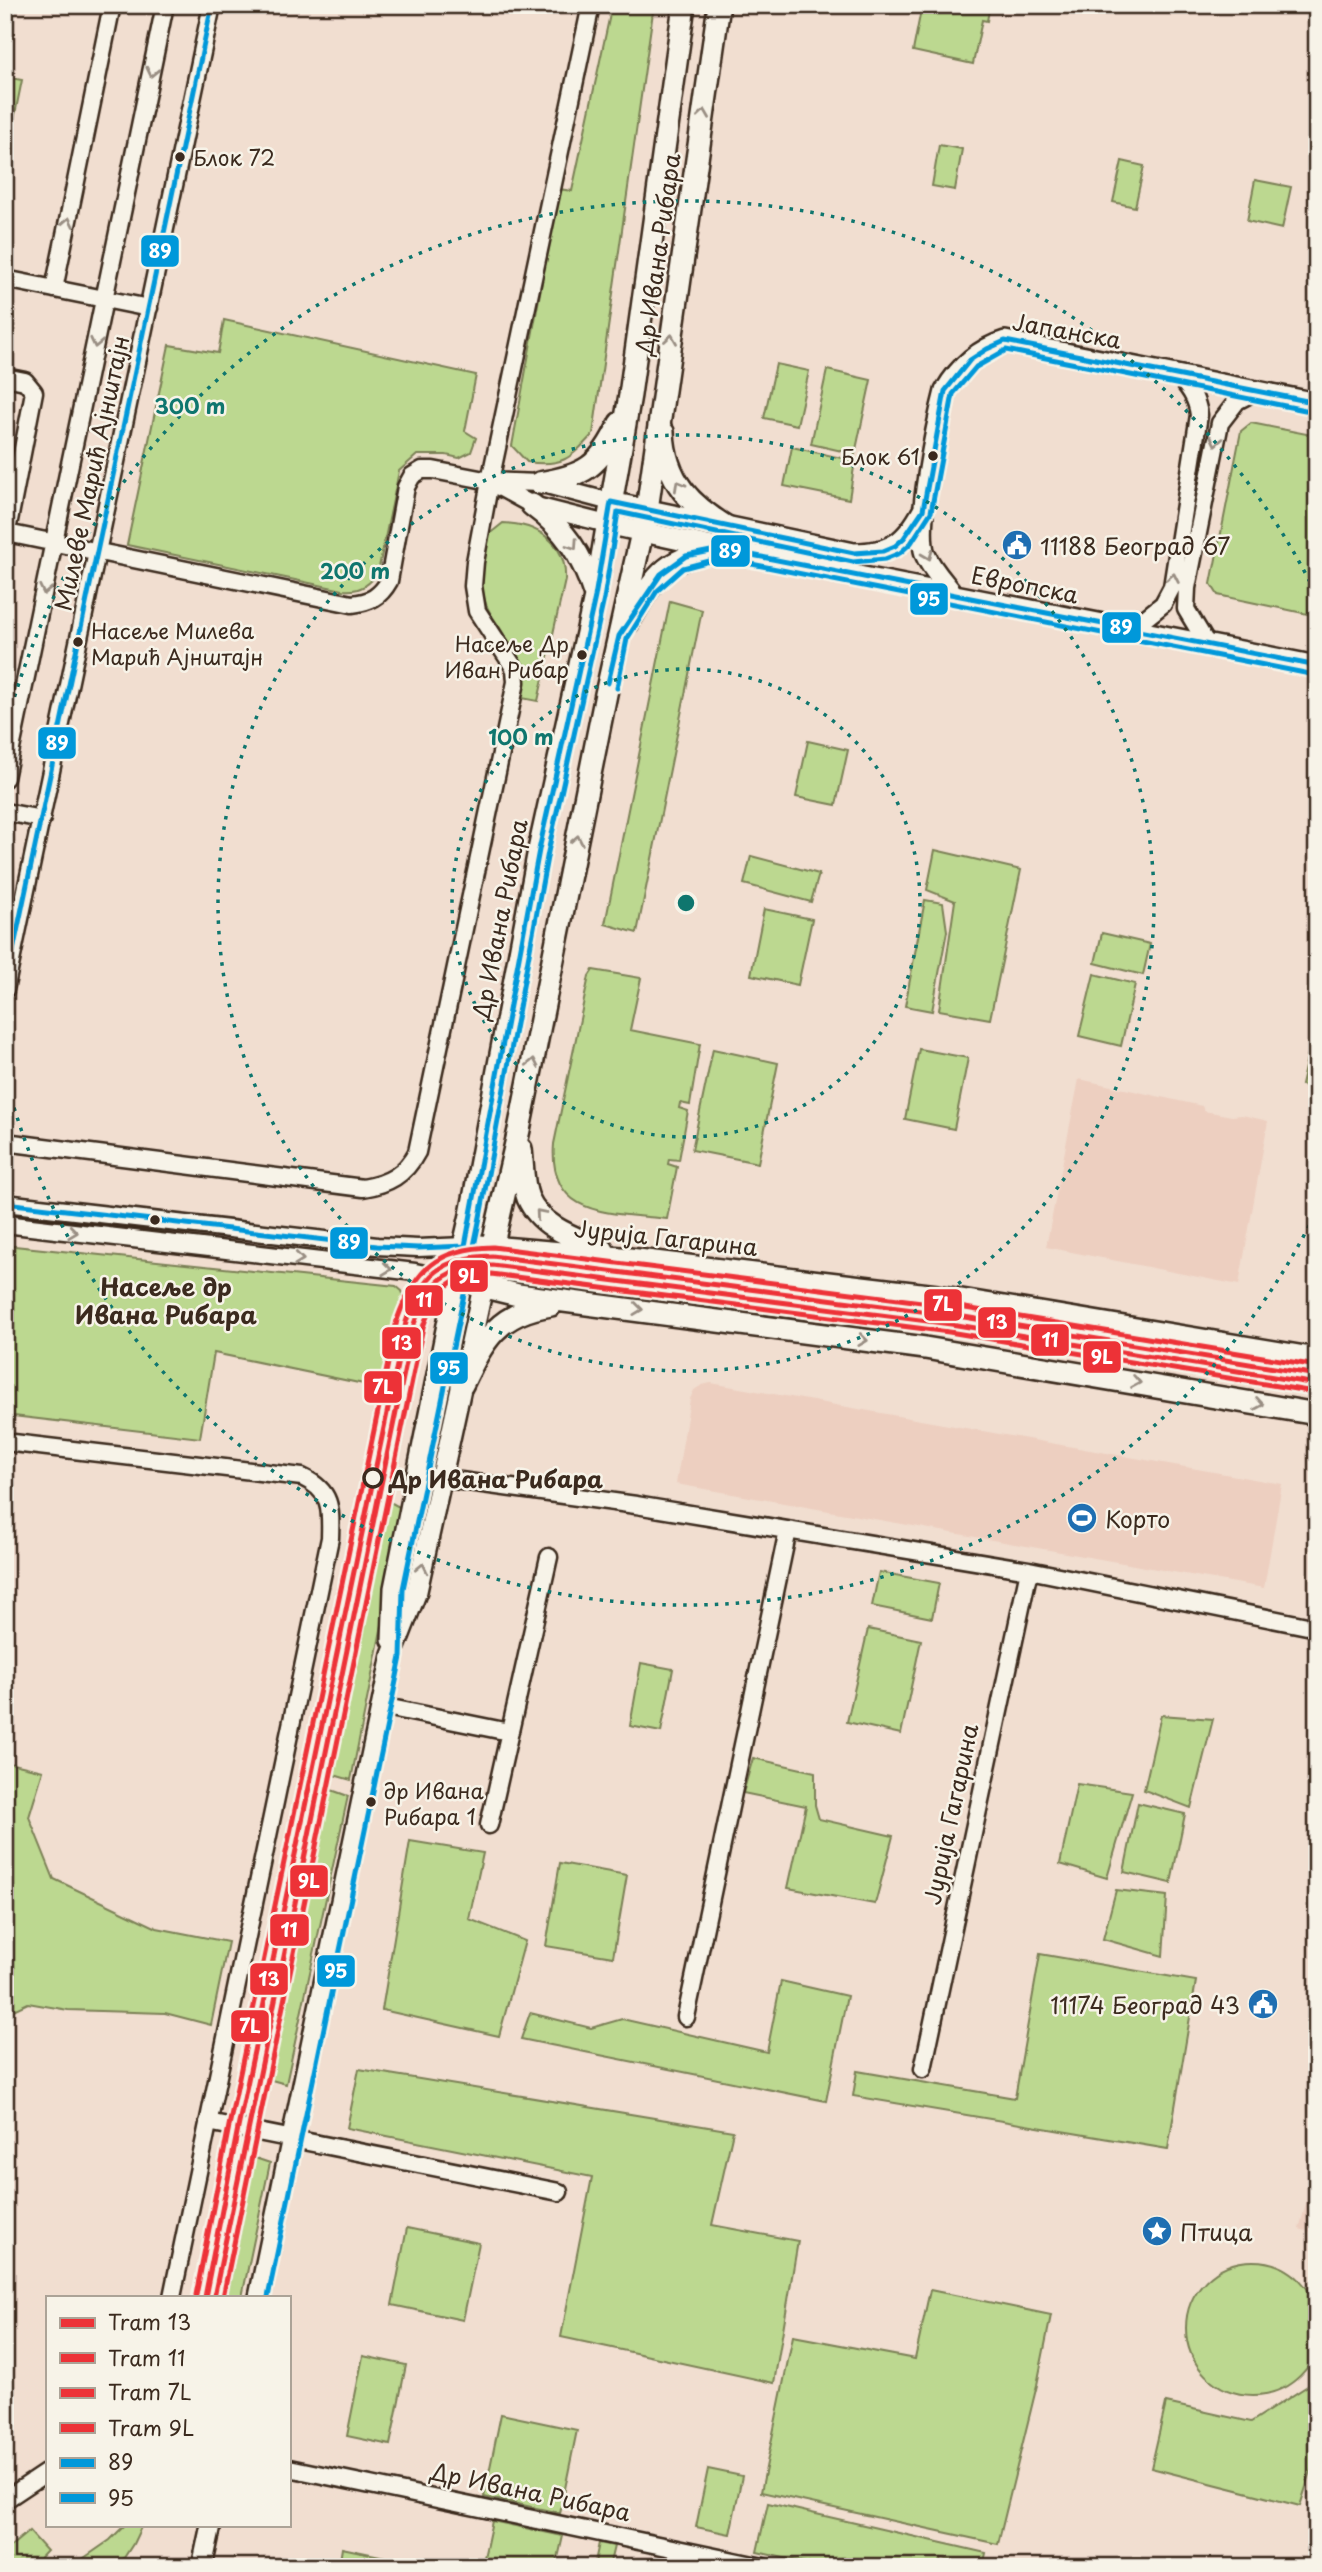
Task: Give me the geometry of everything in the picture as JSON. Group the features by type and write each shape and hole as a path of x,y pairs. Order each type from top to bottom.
{"main road":[{"name":"Др Ивана Рибара","path":"456,1280 465,1246 536,863 595,597 630,395 684,5"},
{"name":"Др Ивана Рибара","path":"484,1287 519,1130 606,694 647,510 719,5"},
{"path":"538,483 567,479 589,467 609,445 630,395"},
{"path":"662,407 663,438 681,491 694,504 730,529"},
{"path":"533,506 564,532 577,549 595,597"},
{"path":"620,636 650,586 672,564 686,556 721,548"},
{"path":"519,1130 526,1191 539,1214 559,1230 621,1258"},
{"name":"Јурија Гагарина","path":"465,1246 494,1246 621,1258 937,1296 1317,1359"},
{"path":"456,1280 518,1295 925,1348 1317,1414"},
{"path":"462,1385 483,1345 512,1316 540,1306 570,1301"}],"street":[{"path":"54,289 112,5"},
{"name":"Милеве Марић Ајнштајн","path":"5,778 166,5"},
{"name":"Милеве Марић Ајнштајн","path":"5,990 212,5"},
{"name":"Др Ивана Рибара","path":"5,1142 363,1188 387,1184 411,1162 416,1152 436,1067 516,682 515,669 481,619 473,595 475,562 591,5"},
{"name":"Милеве Марић Ајнштајн","path":"5,278 105,299"},
{"path":"105,299 149,308"},
{"name":"Јапанска","path":"953,594 924,551 923,510 945,391 969,361 994,344 1006,341 1317,403"},
{"path":"1132,629 1163,604 1172,587 1199,415 1194,395 1187,384 1176,375"},
{"path":"5,377 25,381 34,392 6,537 98,552 340,602 364,603 382,592 389,581 406,486 412,476 422,470 490,481 538,483 730,529"},
{"path":"1207,644 1186,609 1187,588 1220,423 1237,401 1256,391"},
{"path":"490,481 533,506 643,531"},
{"name":"Јапанска","path":"730,529 854,553 871,553 895,546 904,538 923,510"},
{"name":"Европска","path":"643,531 1317,666"},
{"path":"5,812 42,820"},
{"name":"Јурија Гагарина","path":"5,1203 377,1246 465,1246"},
{"path":"5,1224 415,1272 456,1280"},
{"name":"Др Ивана Рибара","path":"259,2296 392,1655 394,1588 456,1280"},
{"name":"Др Ивана Рибара","path":"392,1655 417,1591 484,1287"},
{"path":"5,1442 302,1477 321,1488 331,1509 330,1538 172,2296"},
{"path":"417,1475 636,1504 1029,1570 1317,1628"},
{"path":"686,2017 788,1530"},
{"path":"489,1825 548,1557"},
{"name":"Јурија Гагарина","path":"923,2069 1029,1570"},
{"path":"382,1706 509,1732"},
{"path":"208,2122 559,2192"},
{"name":"Др Ивана Рибара","path":"290,2468 763,2567"},
{"path":"5,2500 46,2473"},
{"path":"202,2567 211,2526"}],"shaded area":[{"path":"1079,1079 1202,1106 1204,1111 1268,1121 1239,1285 1046,1247"},
{"path":"711,1383 1282,1484 1264,1588 676,1484 690,1399 694,1390"},
{"path":"1317,2164 1317,2234 1299,2229"}],"green space":[{"path":"612,5 654,5 593,434 565,459 549,463 527,462 512,446 559,189 572,191"},
{"path":"922,5 990,5 987,21 982,20 973,64 913,51"},
{"path":"5,77 22,80 11,134 5,133"},
{"path":"939,145 962,149 955,190 932,186"},
{"path":"1122,161 1144,166 1135,207 1113,202"},
{"path":"1255,180 1291,187 1282,229 1247,221"},
{"path":"224,320 476,375 465,431 476,438 471,452 459,458 417,455 399,471 378,572 363,587 343,590 127,545 169,345 218,353"},
{"path":"776,364 809,371 797,425 764,418"},
{"path":"827,370 871,380 855,454 811,444"},
{"path":"1251,423 1317,436 1317,616 1218,595 1211,584 1241,431"},
{"path":"792,447 855,461 849,499 784,486"},
{"path":"503,523 527,527 548,538 561,555 564,567 565,580 538,701 522,698 522,678 518,661 489,610 482,587 488,535"},
{"path":"670,601 702,610 637,933 605,924"},
{"path":"808,741 848,750 836,805 796,797"},
{"path":"935,850 1021,870 990,1019 939,1010 955,901 927,890"},
{"path":"751,856 819,874 811,902 744,884"},
{"path":"925,900 943,903 947,931 932,1011 905,1006"},
{"path":"764,909 812,919 798,985 751,975"},
{"path":"1102,933 1150,944 1143,975 1095,963"},
{"path":"593,970 641,978 630,1030 700,1044 690,1105 680,1103 679,1108 688,1111 679,1160 669,1159 668,1164 677,1167 667,1219 606,1212 588,1207 573,1199 562,1187 555,1169 554,1144 589,976"},
{"path":"1094,974 1135,984 1121,1046 1079,1036"},
{"path":"1317,1018 1317,1089 1301,1085"},
{"path":"713,1049 778,1063 758,1163 692,1150"},
{"path":"919,1049 968,1058 954,1129 905,1119"},
{"path":"5,1245 396,1286 404,1297 383,1388 214,1353 200,1438 5,1415"},
{"path":"388,1501 405,1510 351,1780 327,1773"},
{"path":"879,1572 939,1583 932,1618 872,1606"},
{"path":"868,1629 921,1640 901,1734 847,1722"},
{"path":"641,1663 673,1669 661,1732 630,1726"},
{"path":"1161,1715 1213,1719 1191,1808 1144,1790"},
{"path":"753,1758 815,1772 815,1805 819,1819 893,1836 875,1904 788,1888 806,1806 743,1793"},
{"path":"5,1762 43,1771 29,1817 54,1879 157,1928 228,1942 211,2025 165,2013 68,2010 28,2003 5,2014"},
{"path":"1077,1784 1132,1792 1107,1878 1060,1864"},
{"path":"323,1787 348,1796 286,2084 264,2078"},
{"path":"1138,1803 1185,1814 1171,1883 1124,1872"},
{"path":"410,1841 483,1853 469,1919 525,1941 499,2036 382,2010"},
{"path":"560,1863 627,1875 613,1957 546,1946"},
{"path":"1116,1890 1167,1896 1163,1956 1103,1939"},
{"path":"1040,1954 1196,1981 1168,2149 853,2096 857,2071 1015,2098"},
{"path":"781,1981 847,1996 826,2101 521,2039 530,2013 591,2028 622,2019 767,2052"},
{"path":"359,2069 733,2131 712,2225 798,2241 774,2383 561,2337 592,2177 347,2128"},
{"path":"255,2158 270,2163 242,2296 227,2296"},
{"path":"407,2228 479,2243 463,2320 392,2305"},
{"path":"1253,2261 1279,2266 1301,2280 1315,2302 1320,2328 1315,2354 1301,2376 1279,2390 1253,2395 1227,2390 1205,2376 1191,2354 1186,2328 1191,2302 1205,2280 1227,2266"},
{"path":"930,2290 1051,2315 1037,2385 998,2544 761,2492 793,2336 915,2359"},
{"path":"363,2356 406,2365 390,2445 347,2436"},
{"path":"1317,2380 1317,2452 1300,2506 1151,2468 1166,2403 1251,2422"},
{"path":"501,2414 577,2430 560,2513 484,2497"},
{"path":"708,2469 742,2476 730,2534 696,2527"},
{"path":"768,2503 986,2553 983,2567 941,2558 939,2567 824,2567 757,2552"},
{"path":"492,2521 563,2536 556,2567 482,2567"},
{"path":"124,2526 142,2526 118,2567 71,2567 110,2540"},
{"path":"29,2531 47,2551 32,2567 5,2567 5,2551"},
{"path":"599,2543 614,2546 609,2567 594,2567"},
{"path":"342,2548 414,2563 414,2567 339,2567"}],"tram line":[{"name":"7L","path":"196,2295 397,1320 412,1287 431,1265 457,1252 493,1247 953,1306 1317,1366"},
{"name":"13","path":"205,2296 406,1322 419,1292 436,1272 459,1260 492,1256 952,1315 1317,1375"},
{"name":"11","path":"214,2296 414,1324 426,1297 441,1279 462,1269 492,1265 951,1324 1316,1384"},
{"name":"9L","path":"223,2296 423,1327 433,1303 446,1286 464,1277 491,1274 949,1332 1314,1392"}],"transit line":[{"name":"89","path":"5,989 212,5"},
{"name":"89","path":"5,1203 377,1246 465,1246 539,850 595,597 611,502 854,553 883,551 904,538 923,510 945,391 970,360 1005,341 1317,403"},
{"name":"95","path":"268,2296 401,1657 403,1589 480,1217 548,852 604,599 618,512 853,562 885,559 900,553 911,543 931,512 953,394 976,367 1006,350 1315,412"},
{"name":"89","path":"608,683 619,636 661,574 686,556 721,549 1317,666"},
{"name":"95","path":"617,688 627,639 657,591 683,568 721,558 1315,675"}],"place":[{"name":"Блок 72","path":"180,157"},
{"name":"Блок 61","path":"933,456"},
{"name":"11188 Београд 67","path":"1017,545"},
{"name":"Насеље Милева Марић Ајнштајн","path":"78,642"},
{"name":"Насеље Др Иван Рибар","path":"582,655"},
{"name":"Др Ивана Рибара","path":"373,1478"},
{"name":"Корто","path":"1082,1518"},
{"name":"др Ивана Рибара 1","path":"371,1802"},
{"name":"11174 Београд 43","path":"1263,2004"},
{"name":"Птица","path":"1157,2231"}],"district":[{"name":"Насеље др Ивана Рибара","path":"166,1300"}]}
